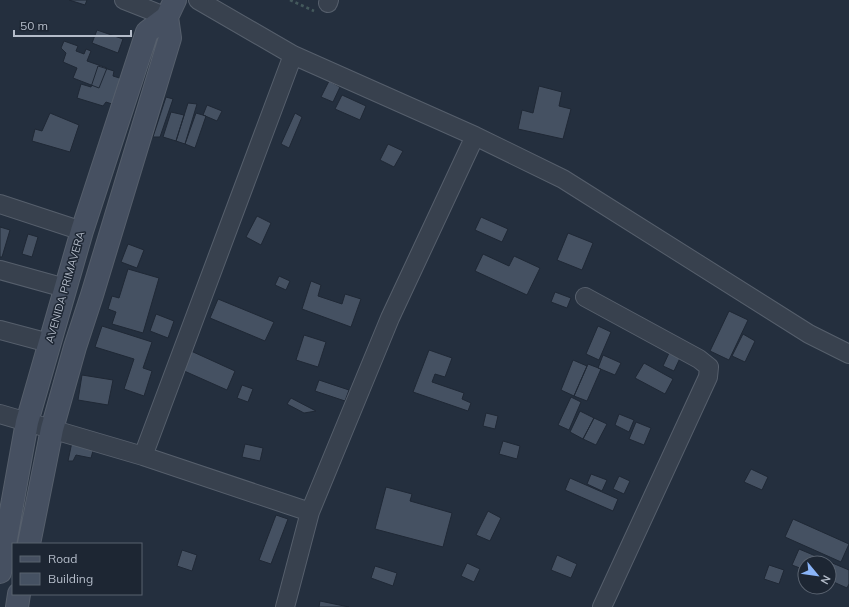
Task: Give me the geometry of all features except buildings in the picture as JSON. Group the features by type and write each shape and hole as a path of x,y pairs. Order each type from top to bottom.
{"street":[{"path":"29,543 52,429 75,347 95,288 170,38 171,9 124,0"},
{"path":"198,0 293,55 475,136 564,179 809,334 849,354"},
{"name":"AVENIDA PRIMAVERA","path":"0,572 27,422 82,231 147,32 171,9"},
{"path":"143,456 293,55"},
{"path":"285,607 310,512 390,318 475,136"},
{"path":"0,204 82,231"},
{"path":"0,270 65,288"},
{"path":"585,297 699,359 709,367 708,377 602,607"},
{"path":"0,330 49,343"},
{"path":"0,414 143,456 310,512"},
{"path":"17,607 19,595"}],"path":[{"path":"290,0 316,11 325,10 329,2"}]}
